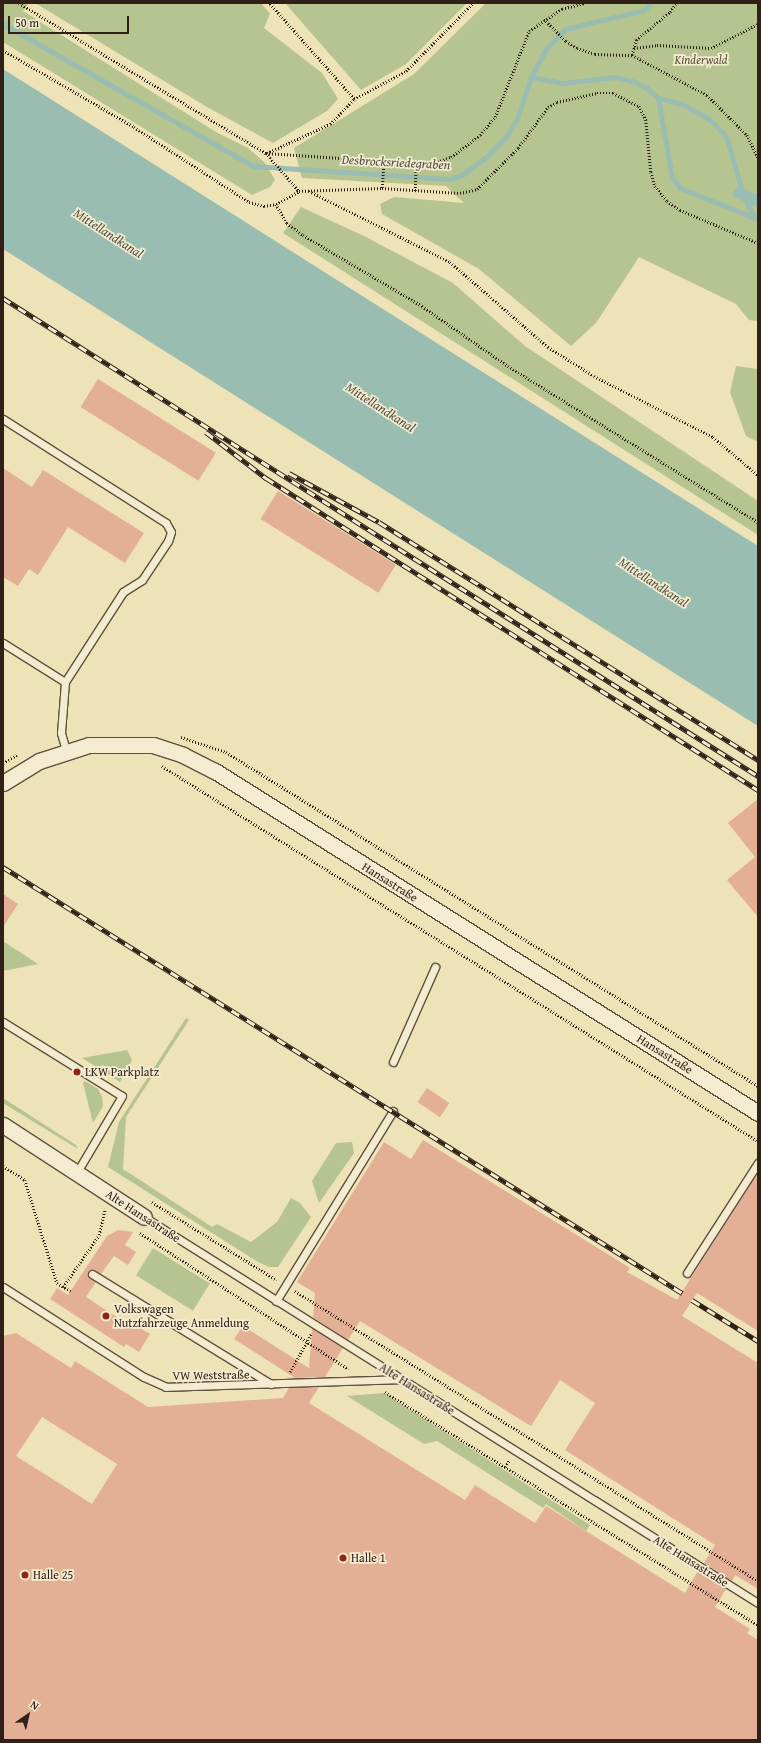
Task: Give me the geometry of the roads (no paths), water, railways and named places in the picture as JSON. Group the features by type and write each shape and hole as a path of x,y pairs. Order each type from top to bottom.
{"street":[{"name":"Hansastraße","path":"3,783 39,761 88,745 153,745 182,755 208,768 758,1113"},
{"name":"Alte Hansastraße","path":"3,1125 144,1217"}],"lane":[{"path":"3,420 166,523 171,532 168,541 142,580 123,592 64,682 61,733 66,751"},
{"path":"3,643 64,682"},
{"path":"393,1062 435,967"},
{"path":"3,1022 122,1096 77,1172"},
{"path":"276,1301 393,1111"},
{"path":"687,1273 758,1163"},
{"name":"Alte Hansastraße","path":"144,1217 758,1603"},
{"path":"92,1274 271,1384"},
{"name":"VW Weststraße","path":"3,1287 144,1377 166,1387 401,1379"}],"water":[{"name":"Mittellandkanal","path":"3,69 758,546 758,726 3,249"},
{"path":"738,186 758,195 758,208 734,197 733,193"}],"waterway":[{"path":"531,77 546,49 565,29 644,10 650,3"},
{"name":"Desbrocksriedegraben","path":"3,24 253,166 449,179 462,175 486,157 506,137 517,119 531,77 563,83 615,77 632,81 647,88 658,98 672,177 680,188 758,219"},
{"path":"658,98 682,104 709,119 726,136 741,187"},
{"path":"747,203 754,217"}],"railway":[{"path":"3,298 758,776"},
{"path":"206,432 266,478 758,790"},
{"path":"289,473 379,522 758,760"},
{"path":"3,867 682,1293"},
{"path":"692,1300 758,1341"}],"place":[{"name":"LKW Parkplatz","path":"77,1072"},
{"name":"Volkswagen Nutzfahrzeuge Anmeldung","path":"106,1316"},
{"name":"Halle 1","path":"343,1558"},
{"name":"Halle 25","path":"25,1575"}],"park label":[{"name":"Kinderwald","path":"701,60"}]}
